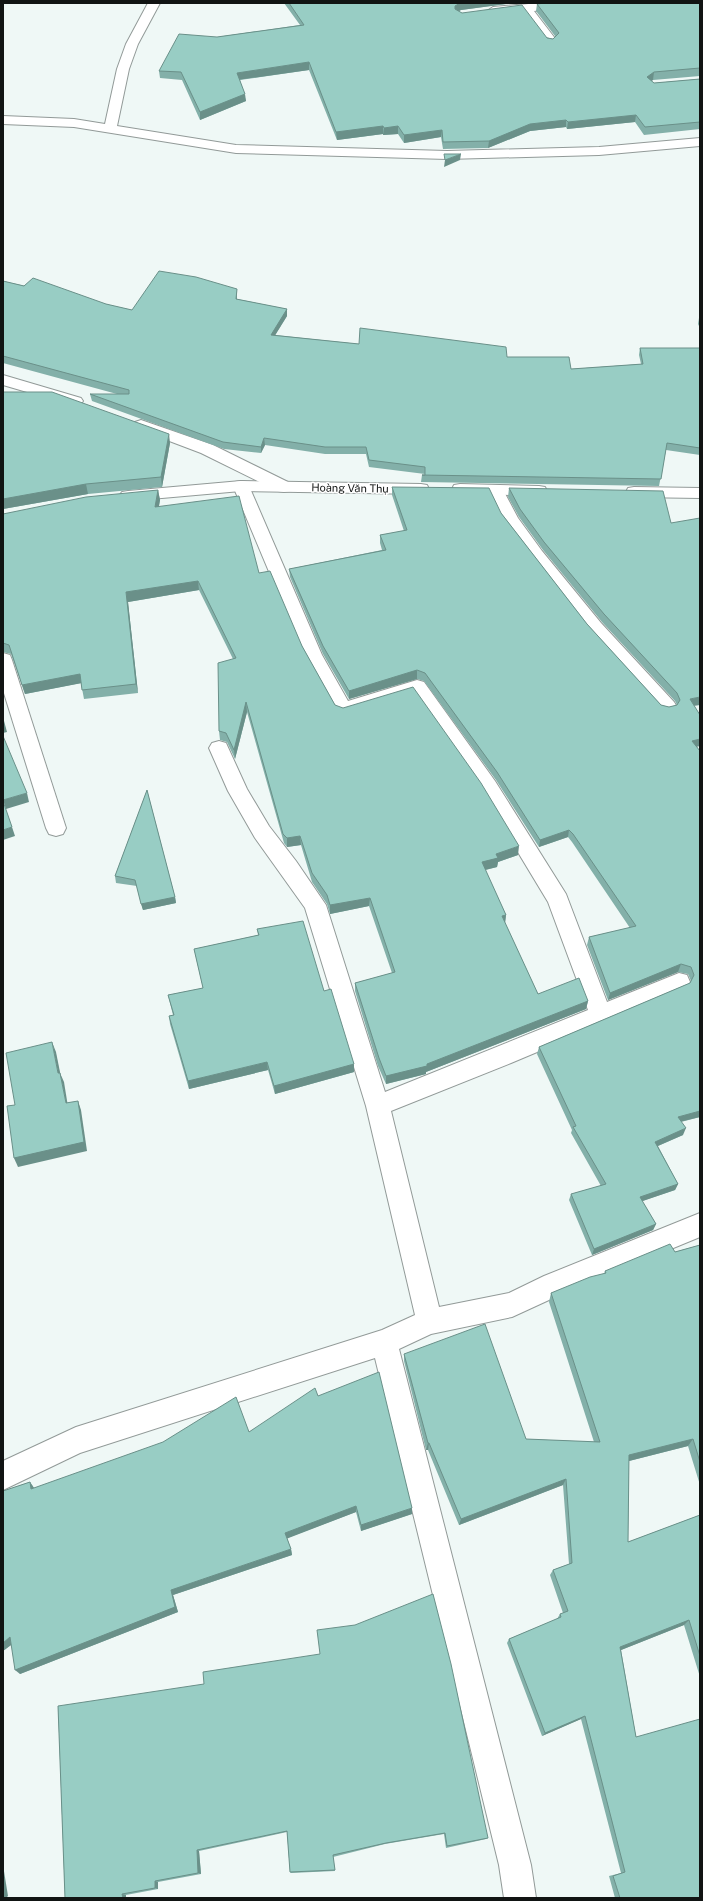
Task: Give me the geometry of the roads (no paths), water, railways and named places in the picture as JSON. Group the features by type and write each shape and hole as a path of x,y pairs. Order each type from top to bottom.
{"street":[{"path":"110,129 123,69 132,44 154,3"},
{"path":"482,12 576,3"},
{"path":"525,7 552,41"},
{"path":"3,120 74,123 236,150 446,155 599,151 700,142"},
{"path":"3,380 53,394 90,407"},
{"path":"126,420 207,449 284,487"},
{"path":"241,486 313,655 343,709 417,687 488,786 558,900 601,1015"},
{"name":"Hoàng Văn Thụ","path":"111,498 241,486 558,491"},
{"path":"495,490 510,520 536,555 594,626 667,707"},
{"path":"621,492 700,493"},
{"path":"3,660 56,828"},
{"path":"219,748 238,791 262,832 289,867 315,905 378,1106 430,1322"},
{"path":"378,1106 679,982"},
{"path":"3,1476 76,1441 384,1342 430,1322 512,1305 553,1285 700,1225"},
{"path":"384,1342 516,1865 520,1898"}]}
